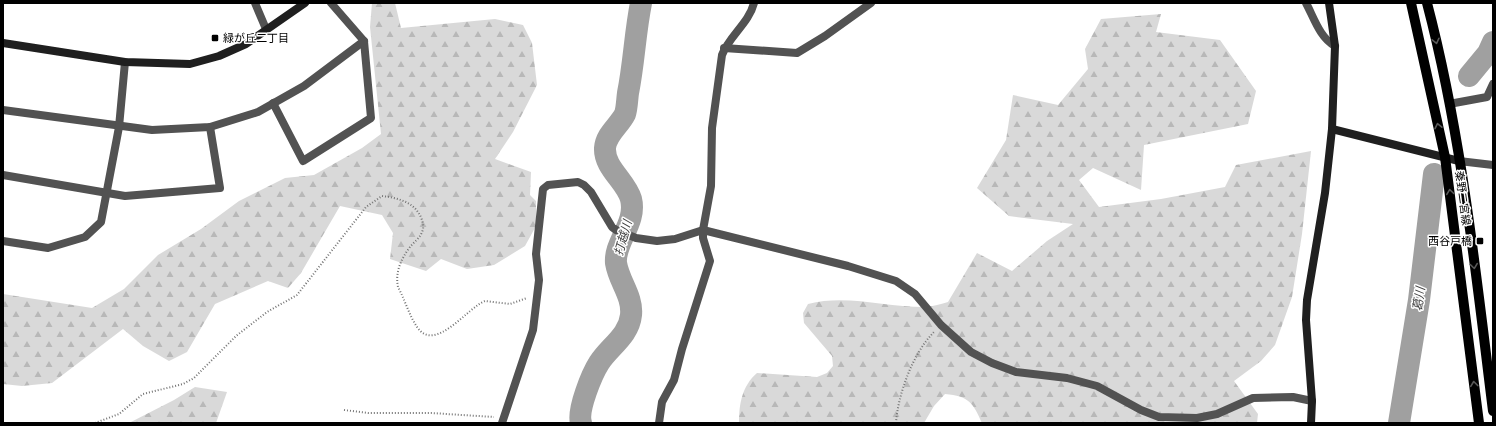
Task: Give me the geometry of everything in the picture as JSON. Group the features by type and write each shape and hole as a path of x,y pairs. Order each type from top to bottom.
{"main road":[{"name":"秦野二宮線","path":"1411,3 1445,160 1454,220 1479,423"},
{"name":"秦野二宮線","path":"1427,3 1460,161 1493,411"}],"street":[{"path":"255,3 266,29"},
{"path":"3,43 125,62 190,64 219,56 246,44 305,3"},
{"path":"274,104 303,161 371,118 364,41 332,3"},
{"path":"659,423 662,402 674,380 710,261 703,238 703,230 711,186 712,128 720,63 724,48 748,16 754,3"},
{"path":"724,48 797,53 825,36 871,3"},
{"path":"1306,3 1320,31 1328,42 1335,46"},
{"path":"1311,423 1312,401 1306,320 1307,300 1325,193 1332,129 1335,46 1329,3"},
{"path":"3,110 119,127 152,130 210,127 258,112 274,104 304,86 364,41"},
{"path":"3,241 48,248 85,236 101,222 119,127 125,62"},
{"path":"1449,104 1487,98 1493,84"},
{"path":"3,175 125,196 220,188 210,127"},
{"path":"1332,129 1445,160 1493,165"},
{"path":"502,420 533,330 539,280 536,254 539,210 543,189 548,185 578,182 587,187 612,227 616,230 636,238 651,241 664,241 703,230 848,266 896,281 915,294 941,325 971,352 992,363 1016,372 1068,378 1097,386 1141,410 1159,417 1196,418 1217,414 1253,398 1293,397 1312,401"}],"path":[{"path":"95,423 119,414 137,398 149,392 183,384 194,378 236,336 267,312 296,295 366,207 382,196 398,199 412,206 421,217 423,224 422,232 402,259 396,280 398,287 420,330 430,335 442,333 448,330 481,303 491,301 516,303 537,293"},
{"path":"896,423 901,392 917,357 932,333 941,325"},
{"path":"344,410 431,413 502,420"}],"green space":[{"path":"372,3 395,3 401,28 495,19 523,25 532,43 537,85 513,132 495,159 531,172 530,195 536,201 536,226 525,246 494,265 467,269 441,259 426,271 390,259 393,233 382,215 340,206 301,273 288,288 268,281 215,304 187,352 169,361 143,346 123,329 52,383 22,386 3,384 3,294 92,308 124,289 158,255 201,229 239,201 285,178 314,175 362,148 381,134 370,27"},
{"path":"1161,14 1156,32 1220,40 1256,91 1248,124 1144,145 1141,190 1093,168 1079,180 1099,207 1161,199 1225,187 1236,165 1311,151 1302,234 1292,297 1275,345 1261,361 1234,381 1258,414 1257,423 1202,423 1174,415 1162,423 982,423 976,410 969,402 960,397 945,394 934,406 924,423 739,423 742,396 748,384 757,373 817,377 827,373 833,366 832,356 804,323 803,313 808,304 837,300 924,307 948,302 977,253 1012,271 1047,241 1073,224 1009,216 977,188 1006,140 1013,95 1058,105 1088,69 1085,49 1101,19"},
{"path":"195,387 227,392 216,423 129,423 174,400"}],"waterway":[{"name":"打越川","path":"581,423 580,417 583,401 593,375 603,357 627,329 631,315 628,295 616,263 618,248 631,216 631,199 625,186 611,168 605,148 610,134 626,112 641,3"},
{"name":"葛川","path":"1469,76 1488,53 1493,42"},
{"name":"葛川","path":"1399,423 1419,300 1434,174"}],"place":[{"name":"緑が丘二丁目","path":"215,38"},
{"name":"西谷戸橋","path":"1480,241"}]}
